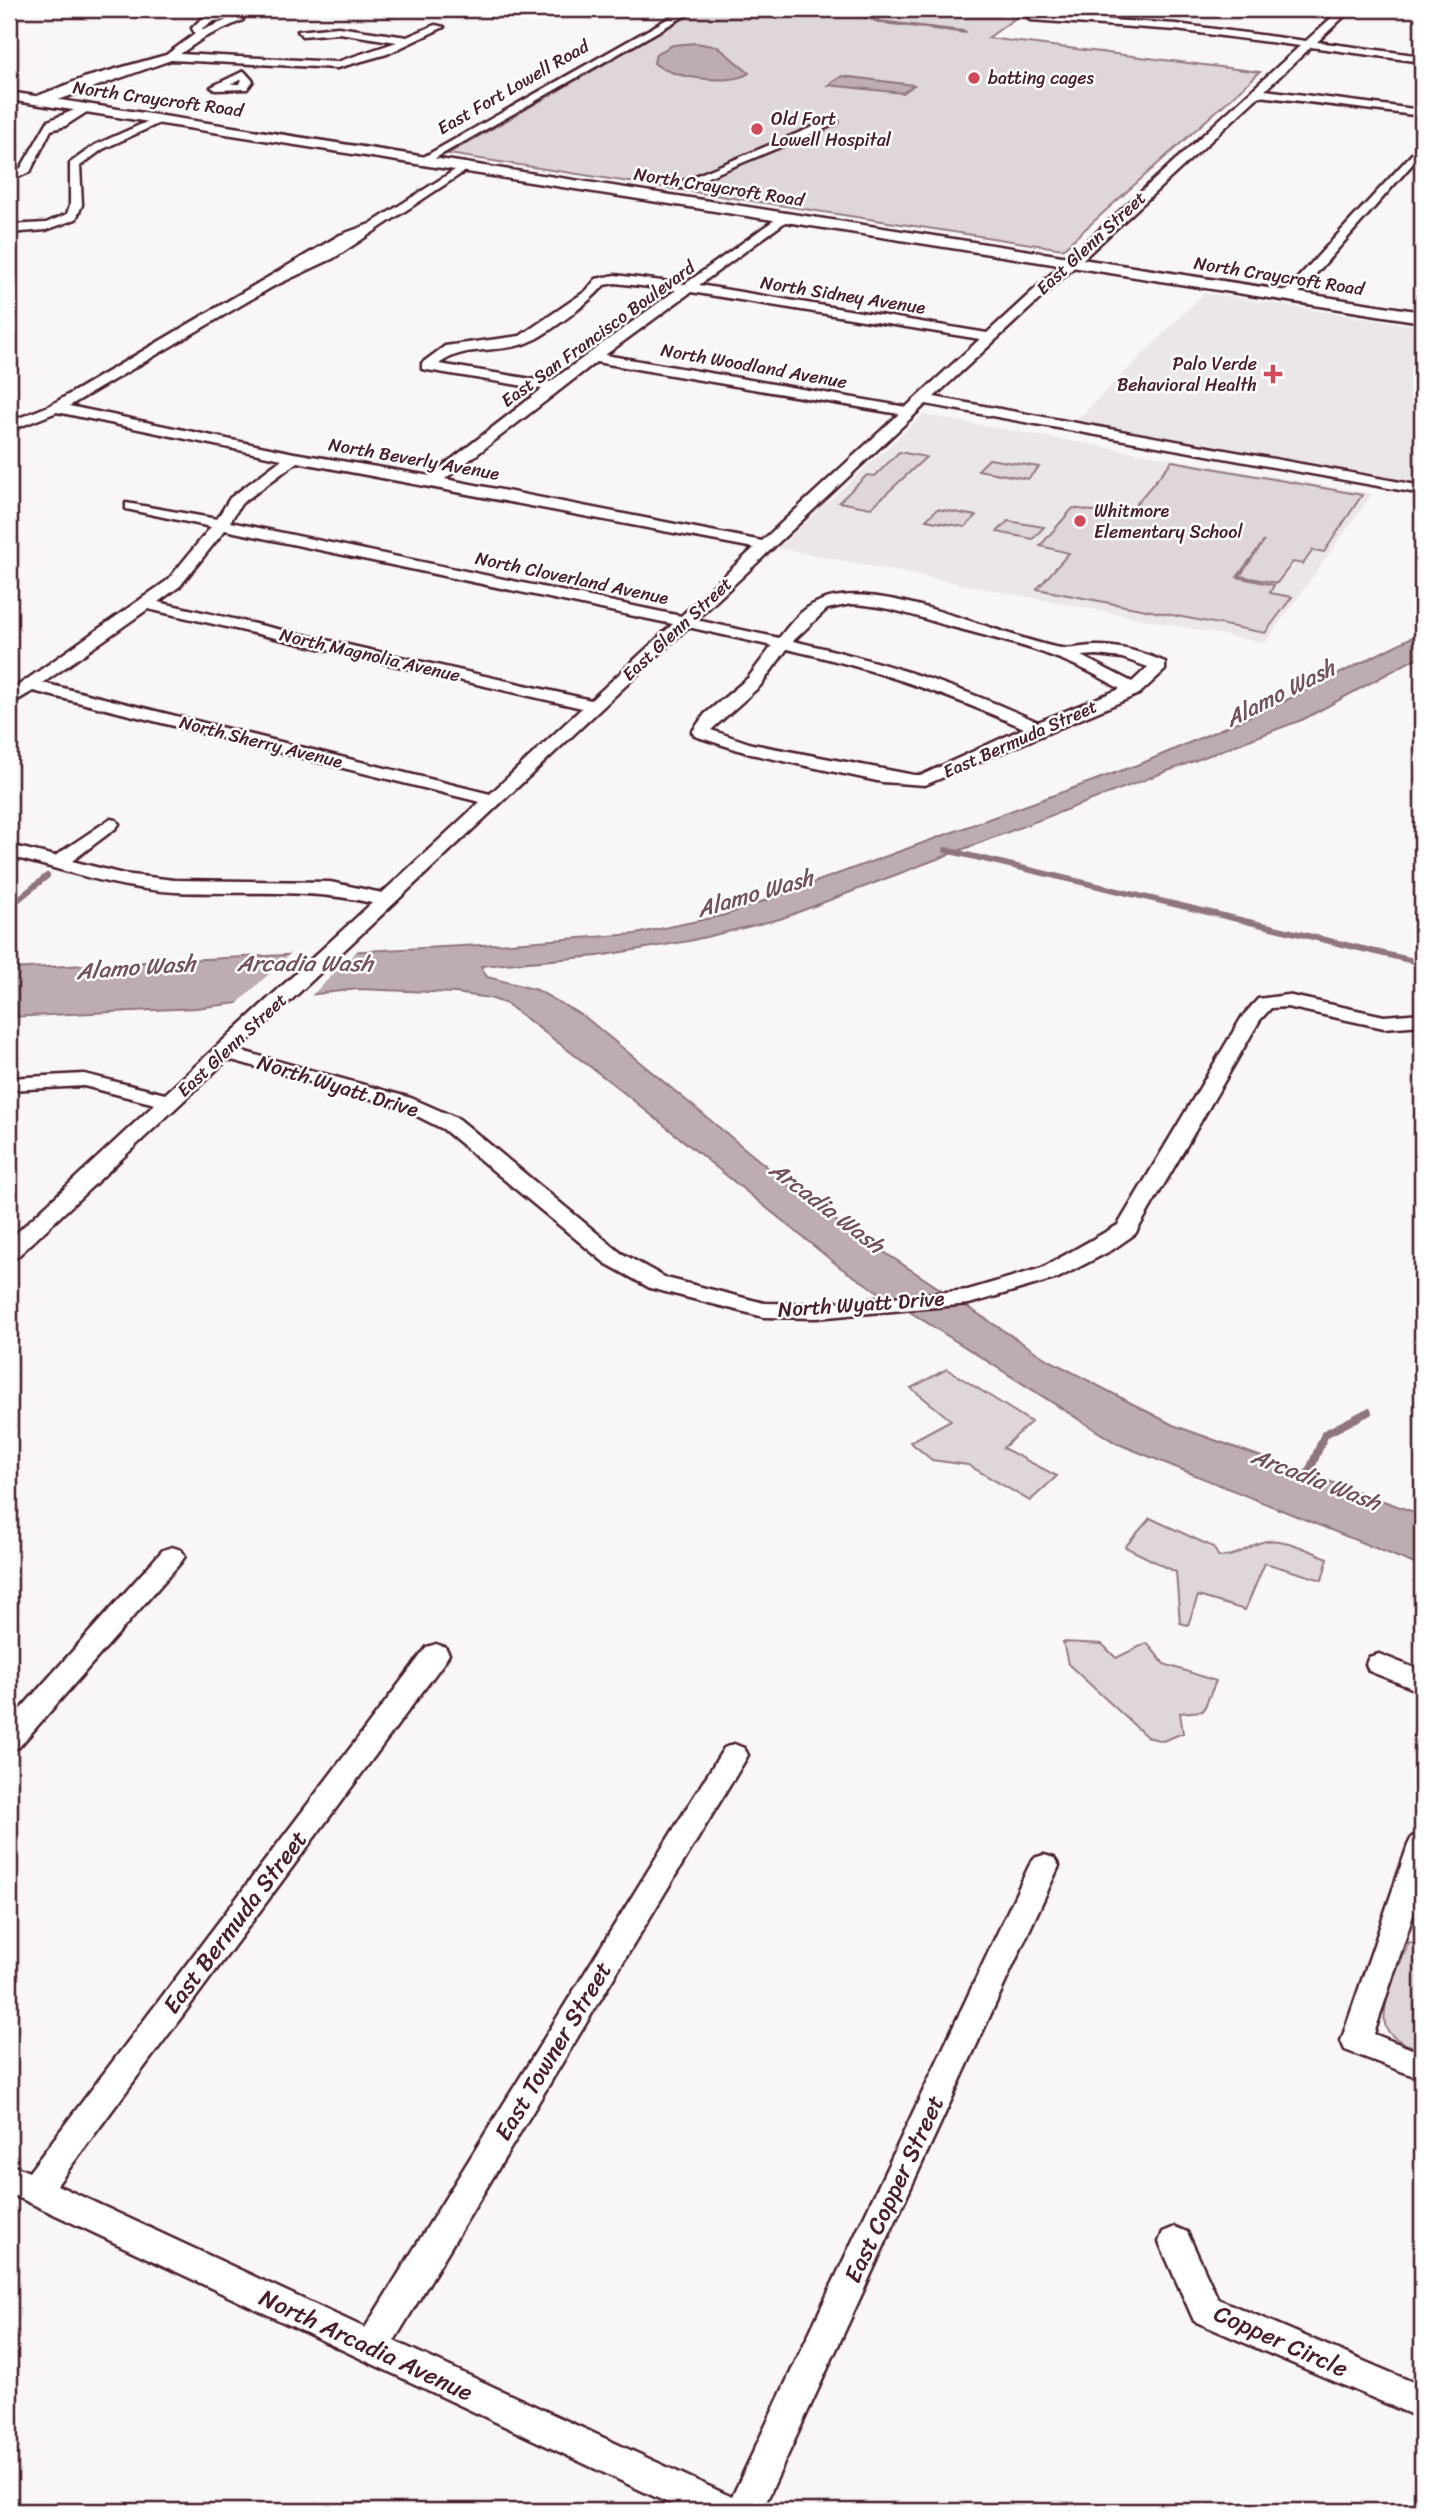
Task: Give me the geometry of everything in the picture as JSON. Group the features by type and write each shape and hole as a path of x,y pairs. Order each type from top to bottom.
{"main road":[{"name":"North Craycroft Road","path":"9,96 426,159 1422,317"}],"street":[{"name":"East Fort Lowell Road","path":"426,159 692,9"},
{"name":"East Glenn Street","path":"9,1252 1069,263 1346,9"},
{"path":"1130,22 1138,13"},
{"path":"1030,17 1130,22 1422,59"},
{"path":"170,57 338,65 383,52 439,27"},
{"path":"335,31 406,40"},
{"path":"38,101 170,57 201,35"},
{"path":"244,74 260,62"},
{"path":"1256,92 1422,113"},
{"path":"9,178 26,170 52,123 88,108"},
{"path":"9,229 59,224 71,218 75,211 74,165 86,155 118,147 166,120"},
{"path":"677,186 832,122"},
{"path":"1288,297 1416,161 1422,146"},
{"path":"9,427 56,408 344,238 368,227 466,166"},
{"path":"431,188 468,175 527,175"},
{"name":"East San Francisco Boulevard","path":"433,481 553,387 784,217"},
{"name":"North Sidney Avenue","path":"553,387 427,366 450,349 524,340 591,294 600,282 630,278 990,337"},
{"name":"North Woodland Avenue","path":"592,358 909,412"},
{"path":"924,399 1193,450 1422,489"},
{"name":"North Beverly Avenue","path":"56,408 294,457 433,481 766,546"},
{"path":"9,700 174,583 221,524 235,501 294,457"},
{"name":"North Cloverland Avenue","path":"131,506 783,643 902,674 980,702 1038,728"},
{"path":"905,783 840,765 723,742 701,732 706,720 754,682 783,643 818,607 839,600 860,599 894,606 1007,637 1117,678 1133,690 1159,666 1141,657 1103,650 1079,650 1059,655"},
{"name":"North Magnolia Avenue","path":"146,604 594,706"},
{"name":"North Sherry Avenue","path":"30,685 493,800"},
{"name":"East Bermuda Street","path":"905,783 925,780 1038,728 1133,690"},
{"path":"58,863 110,824"},
{"path":"9,850 122,880 330,888 386,900"},
{"name":"North Wyatt Drive","path":"224,1052 404,1102 451,1124 613,1258 658,1283 764,1310 882,1306 969,1297 1050,1273 1093,1252 1127,1229 1252,1017 1265,1003 1287,1001 1384,1022 1422,1019"},
{"path":"9,1084 83,1080 170,1102"},
{"path":"9,1740 172,1556"},
{"name":"East Bermuda Street","path":"22,2184 436,1654"},
{"path":"1379,1664 1422,1682"},
{"name":"East Towner Street","path":"372,2347 734,1755"},
{"path":"1422,1845 1356,2041 1422,2066"},
{"name":"East Copper Street","path":"744,2511 1044,1866"},
{"name":"North Arcadia Avenue","path":"22,2184 723,2511"},
{"name":"Copper Circle","path":"1175,2242 1206,2310 1422,2403"}],"shaded area":[{"path":"700,9 1028,9 988,38 1260,72 1063,249 448,154"},
{"name":"Palo Verde Behavioral Health","path":"1204,293 1422,327 1422,485 1369,479 1072,425"},
{"name":"Whitmore Elementary School","path":"923,415 1372,494 1265,643 778,548"},
{"path":"899,452 926,457 871,508 839,502 867,475 875,476"},
{"path":"989,459 1039,467 1028,479 978,470"},
{"path":"1172,461 1362,495 1324,552 1313,550 1303,564 1293,562 1277,583 1240,576 1264,541 1237,577 1274,585 1270,593 1292,597 1265,633 1037,589 1069,553 1040,546 1073,508 1126,516"},
{"path":"937,509 976,516 965,527 926,520"},
{"path":"1008,521 1044,527 1033,539 997,532"},
{"path":"947,1369 1031,1422 1003,1448 1057,1476 1030,1501 968,1465 932,1460 910,1442 951,1420 911,1388"},
{"path":"1150,1518 1213,1547 1219,1557 1235,1554 1267,1541 1294,1545 1328,1558 1322,1580 1265,1563 1245,1610 1198,1596 1188,1625 1180,1623 1176,1572 1125,1547"},
{"path":"1063,1642 1102,1644 1116,1658 1147,1643 1164,1664 1216,1681 1203,1711 1180,1713 1183,1733 1163,1741 1147,1737 1068,1664"},
{"path":"1409,1942 1422,1947 1422,2050 1395,2038 1385,2023 1387,2000"}],"water":[{"path":"696,43 718,47 749,73 741,77 716,80 673,73 654,63 656,54 673,45"},
{"path":"842,76 914,85 903,93 828,85"},
{"path":"1422,632 1422,655 1304,719 780,919 689,941 598,956 481,966 487,977 537,990 585,1017 817,1208 1045,1358 1173,1425 1422,1515 1422,1567 1116,1443 841,1268 613,1084 507,1004 490,998 455,993 358,989 196,1008 9,1017 9,969 482,945 636,934 725,915 1145,762 1281,703"}],"pier":[{"path":"360,948 309,998 236,1005 292,952"}],"waterway":[{"path":"843,9 881,22 965,32"},
{"path":"946,850 1422,963"},
{"path":"9,907 47,876"},
{"name":"Arcadia Wash","path":"1306,1479 1325,1434 1368,1412"}],"place":[{"name":"batting cages","path":"974,78"},
{"name":"Old Fort Lowell Hospital","path":"757,129"},
{"name":"Palo Verde Behavioral Health","path":"1273,374"},
{"name":"Whitmore Elementary School","path":"1080,521"}],"water label":[{"name":"Alamo Wash","path":"1280,693"},
{"name":"Alamo Wash","path":"755,893"},
{"name":"Alamo Wash","path":"136,967"}]}
